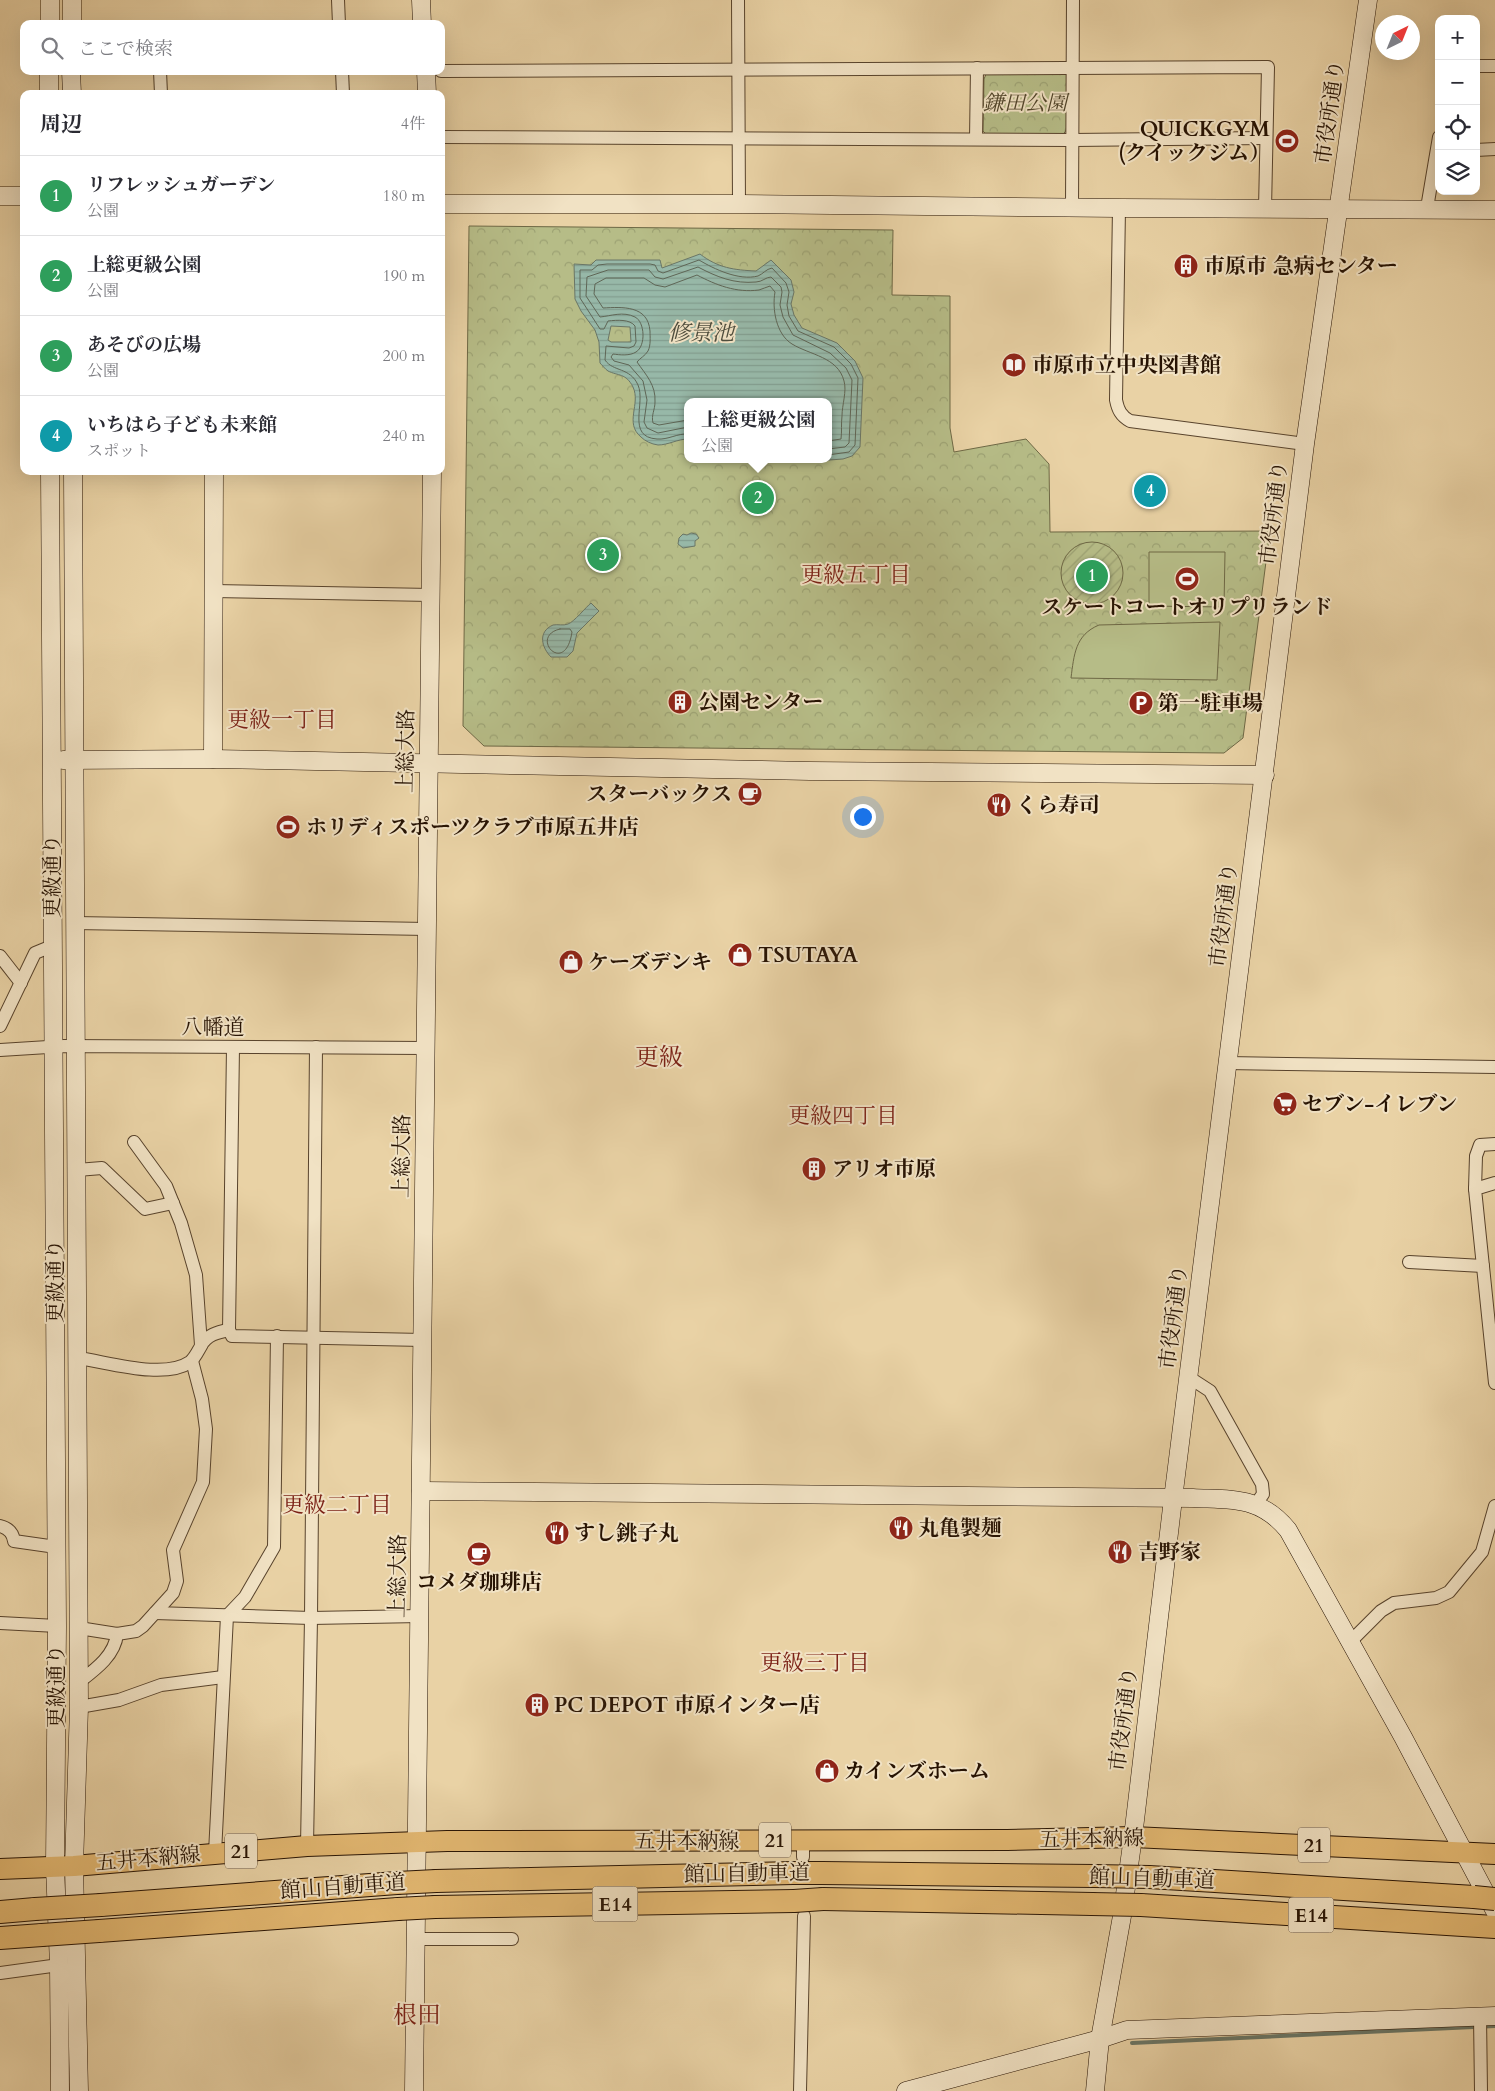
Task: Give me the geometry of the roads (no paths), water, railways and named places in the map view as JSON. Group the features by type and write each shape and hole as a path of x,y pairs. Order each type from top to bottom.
{"highway":[{"name":"館山自動車道","path":"0,1912 397,1883 800,1857 822,1873 1149,1877 1484,1898"},
{"name":"館山自動車道","path":"0,1938 435,1907 799,1908 823,1900 1141,1905 1490,1921"}],"main road":[{"name":"五井本納線","path":"0,1869 65,1867 307,1846 418,1842 800,1857 1007,1840 1133,1837 1495,1854"}],"street":[{"path":"50,0 50,20"},
{"path":"72,0 72,20"},
{"path":"338,0 339,20"},
{"path":"421,0 422,20"},
{"path":"738,0 739,204"},
{"path":"1072,207 1073,0"},
{"name":"市役所通り","path":"1100,2039 1122,1916 1133,1837 1227,1063 1306,444 1368,0"},
{"path":"1480,66 1495,66"},
{"path":"445,71 1268,67 1264,209"},
{"path":"976,139 977,68"},
{"path":"49,75 49,90"},
{"path":"72,75 72,90"},
{"path":"160,75 161,90"},
{"path":"342,75 343,90"},
{"path":"426,75 427,90"},
{"path":"445,137 1072,140 1266,138"},
{"path":"1480,150 1495,149"},
{"path":"1427,208 1435,166"},
{"path":"0,196 20,196"},
{"path":"445,204 739,204 1495,210"},
{"path":"1119,208 1116,400 1117,409 1123,417 1130,421 1306,444"},
{"name":"更級通り","path":"50,475 57,1626 65,1867 79,2091"},
{"name":"更級通り","path":"60,2091 59,1965 65,1867 79,1707 73,475"},
{"path":"213,760 214,475"},
{"name":"上総大路","path":"414,2091 432,475"},
{"path":"214,591 431,595"},
{"path":"51,760 213,760 429,765 1265,775"},
{"path":"75,923 427,929"},
{"path":"0,1026 35,953 52,946"},
{"path":"0,956 20,983"},
{"name":"八幡道","path":"0,1050 53,1046 426,1048"},
{"path":"233,1047 229,1330 232,1336 423,1340"},
{"path":"307,1846 312,1618 316,1047"},
{"path":"1227,1063 1495,1067"},
{"path":"134,1142 166,1186 181,1224 196,1275 201,1344"},
{"path":"1495,1144 1480,1145 1476,1156 1476,1189 1482,1266 1495,1383"},
{"path":"77,1170 102,1168 145,1209 173,1203"},
{"path":"1476,1189 1495,1183"},
{"path":"1409,1262 1482,1266"},
{"path":"78,1358 144,1370 167,1370 192,1361 204,1340 214,1333 229,1330"},
{"path":"216,1853 226,1616 245,1597 274,1547 277,1336"},
{"path":"79,1628 118,1634 136,1631 173,1593 177,1581 173,1550 203,1482 206,1428 202,1399 192,1361"},
{"path":"1190,1378 1210,1391 1262,1484 1263,1494 1256,1504"},
{"path":"421,1491 1243,1500 1256,1504 1273,1514 1288,1530 1465,1853 1490,1921"},
{"path":"1350,1642 1381,1611 1394,1603 1436,1598 1449,1592 1482,1552 1495,1506"},
{"path":"0,1526 7,1528 13,1535 14,1541 56,1547"},
{"path":"155,1612 312,1618 420,1616"},
{"path":"0,1623 57,1626"},
{"path":"79,1682 99,1666 116,1644 118,1634"},
{"path":"79,1707 119,1700 161,1685 223,1677"},
{"path":"799,1908 800,2091"},
{"path":"416,1938 512,1939"},
{"path":"0,1973 59,1965"},
{"path":"906,2091 1127,2030 1487,2016 1481,2091"},
{"path":"1094,2091 1100,2039"}],"water":[{"name":"修景池","path":"700,254 713,262 733,269 756,271 771,260 791,280 794,292 791,304 794,315 802,328 837,343 855,361 863,378 860,447 852,456 832,460 832,398 684,398 684,440 658,445 644,440 636,432 633,420 635,393 633,387 628,379 608,371 600,363 599,342 595,330 575,299 574,264 591,265 596,260 660,260 662,268","holes":["611,326 630,327 631,342 611,342 608,340"]},
{"path":"683,534 696,534 699,538 695,541 695,546 683,548 678,544 679,538"},
{"path":"591,603 599,611 577,633 573,651 567,657 551,657 543,645 545,632 553,625 571,623"}],"waterway":[{"path":"1132,2043 1495,2026"}],"place":[{"name":"QUICKGYM (クイックジム）","path":"1287,141"},
{"name":"市原市 急病センター","path":"1186,266"},
{"name":"市原市立中央図書館","path":"1014,365"},
{"name":"いちはら子ども未来館","path":"1150,491"},
{"name":"上総更級公園","path":"758,498"},
{"name":"あそびの広場","path":"603,555"},
{"name":"リフレッシュガーデン","path":"1092,576"},
{"name":"スケートコートオリプリランド","path":"1187,579"},
{"name":"公園センター","path":"680,702"},
{"name":"第一駐車場","path":"1141,703"},
{"name":"スターバックス","path":"750,794"},
{"name":"くら寿司","path":"999,805"},
{"name":"ホリディスポーツクラブ市原五井店","path":"288,827"},
{"name":"TSUTAYA","path":"740,955"},
{"name":"ケーズデンキ","path":"571,962"},
{"name":"セブン-イレブン","path":"1285,1104"},
{"name":"アリオ市原","path":"814,1169"},
{"name":"丸亀製麺","path":"901,1528"},
{"name":"すし銚子丸","path":"557,1533"},
{"name":"吉野家","path":"1120,1552"},
{"name":"コメダ珈琲店","path":"479,1554"},
{"name":"PC DEPOT 市原インター店","path":"537,1705"},
{"name":"カインズホーム","path":"827,1771"}],"district":[{"name":"更級五丁目","path":"856,575"},
{"name":"更級一丁目","path":"282,720"},
{"name":"更級","path":"659,1057"},
{"name":"更級四丁目","path":"843,1116"},
{"name":"更級二丁目","path":"337,1505"},
{"name":"更級三丁目","path":"815,1663"},
{"name":"根田","path":"417,2015"}],"park label":[{"name":"鎌田公園","path":"1025,103"}]}
